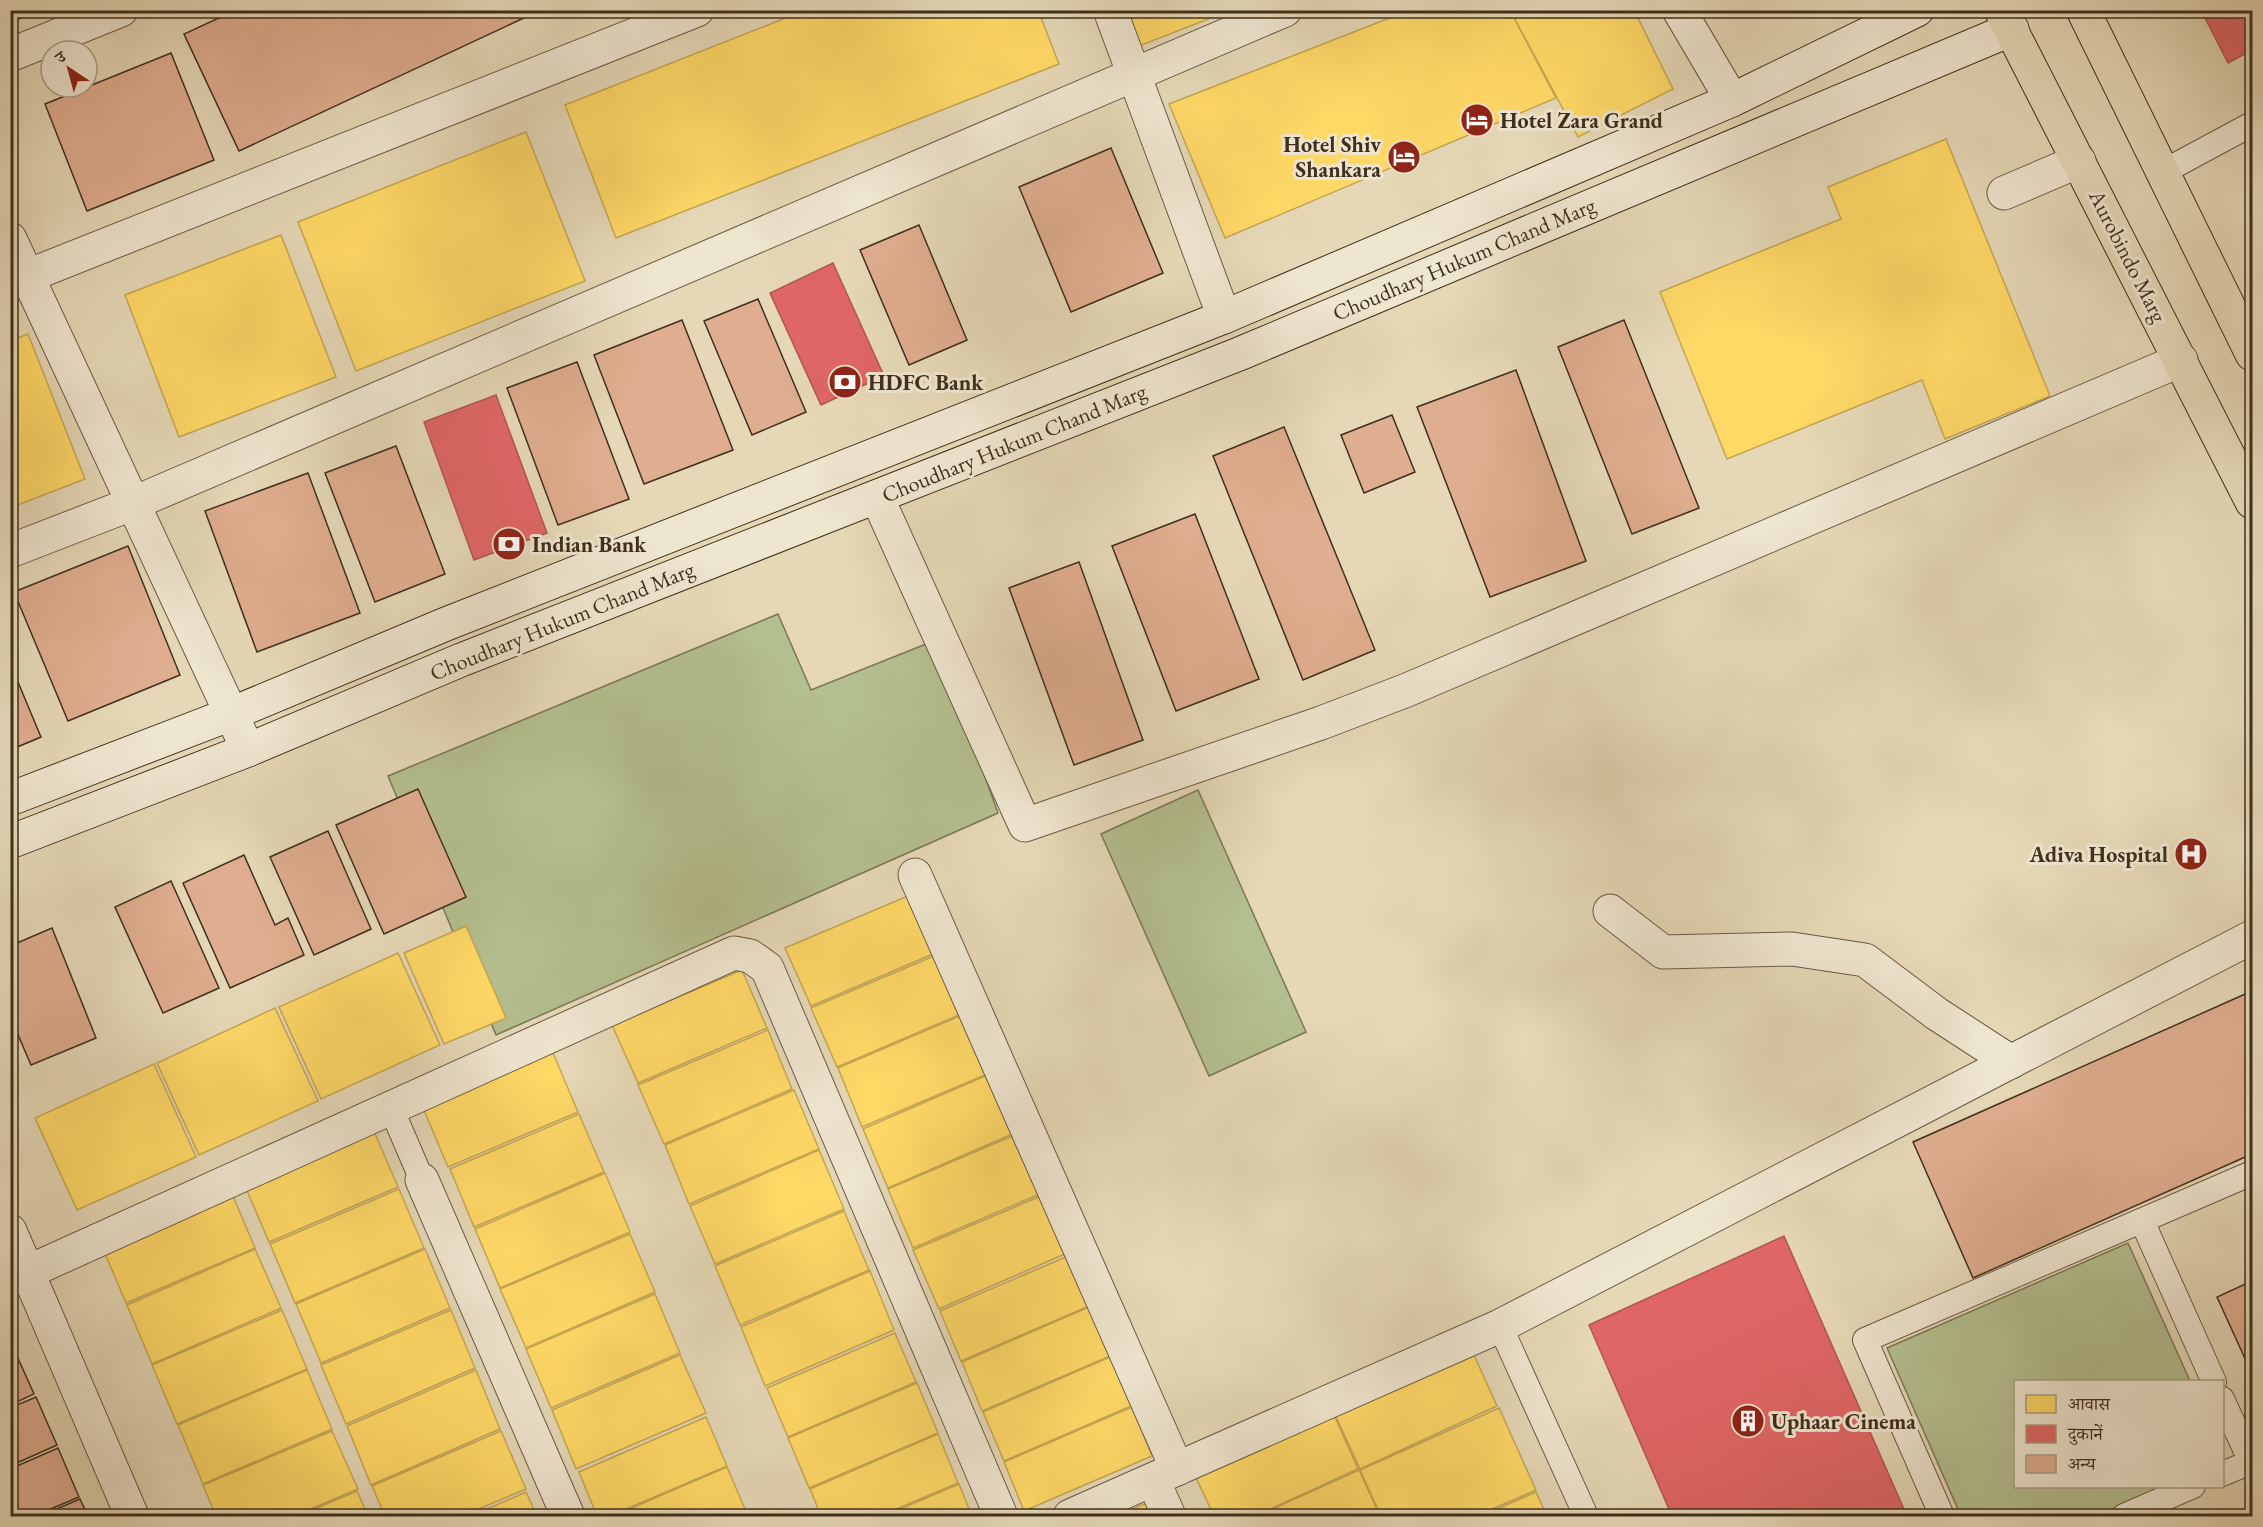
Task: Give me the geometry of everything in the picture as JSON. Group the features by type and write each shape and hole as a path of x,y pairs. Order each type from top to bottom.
{"highway":[{"path":"2083,10 2161,173 2253,354"},
{"name":"Aurobindo Marg","path":"2006,20 2253,502"}],"street":[{"path":"10,55 121,10"},
{"path":"19,280 698,10"},
{"path":"1110,10 1224,317"},
{"path":"10,551 134,503 1285,10"},
{"path":"1679,10 1732,100"},
{"name":"Choudhary Hukum Chand Marg","path":"10,799 231,714 446,624 1224,317 1732,100 1917,10"},
{"name":"Choudhary Hukum Chand Marg","path":"10,842 248,750 461,660 1250,349 2006,20"},
{"path":"2004,193 2079,161"},
{"path":"10,239 19,280 134,503 248,750"},
{"path":"877,497 1025,825 1310,727 1407,690 2181,360"},
{"path":"915,875 1165,1474 1169,1516"},
{"path":"1610,911 1663,952 1792,949 1865,960 1937,1014 2011,1062"},
{"path":"1070,1516 1500,1326 2253,937"},
{"path":"19,1276 734,953 759,960 767,968 1001,1516"},
{"path":"422,1180 568,1516"},
{"path":"10,1231 19,1276 132,1516"}],"lane":[{"path":"2161,173 2253,124"},
{"path":"391,1108 422,1180"},
{"path":"1942,1516 1865,1340 2253,1173"},
{"path":"2142,1221 2213,1380"},
{"path":"1500,1326 1586,1516"},
{"path":"2224,1401 2252,1464 2224,1474"},
{"path":"2124,1516 2188,1488"}],"green space":[{"path":"778,614 811,690 936,640 998,813 496,1035 388,776"},
{"path":"1198,790 1306,1032 1209,1076 1101,834"},
{"path":"2128,1243 2190,1380 2014,1380 2014,1488 2162,1488 2097,1516 1961,1516 1887,1348"}],"building: आवास":[{"path":"806,10 1038,10 1059,64 616,238 565,105"},
{"path":"1120,10 1231,10 1134,48"},
{"path":"1410,10 1510,10 1556,98 1225,238 1169,104"},
{"path":"1510,10 1634,10 1673,89 1578,137"},
{"path":"526,132 585,281 356,371 298,222"},
{"path":"1946,139 2050,396 1945,439 1922,380 1727,459 1660,292 1841,219 1828,187"},
{"path":"281,235 336,377 179,437 125,295"},
{"path":"28,334 85,479 10,508 10,341"},
{"path":"915,893 940,951 811,1006 785,948"},
{"path":"466,926 506,1018 444,1044 404,953"},
{"path":"398,953 440,1045 321,1099 279,1007"},
{"path":"941,953 966,1012 837,1067 811,1008"},
{"path":"742,970 767,1028 638,1083 612,1025"},
{"path":"275,1008 318,1101 199,1155 157,1063"},
{"path":"967,1013 992,1072 862,1127 838,1068"},
{"path":"768,1030 792,1089 664,1144 638,1085"},
{"path":"553,1053 578,1112 448,1167 423,1108"},
{"path":"154,1064 196,1157 77,1210 35,1118"},
{"path":"992,1073 1017,1132 888,1188 863,1129"},
{"path":"794,1090 819,1149 689,1204 665,1145"},
{"path":"579,1114 604,1172 474,1227 450,1169"},
{"path":"373,1129 398,1187 269,1242 244,1184"},
{"path":"1017,1134 1042,1193 913,1248 888,1189"},
{"path":"819,1150 844,1209 715,1264 690,1206"},
{"path":"605,1173 630,1232 500,1288 475,1229"},
{"path":"230,1189 255,1248 126,1303 101,1244"},
{"path":"399,1189 424,1248 295,1303 270,1244"},
{"path":"1043,1195 1067,1253 939,1309 913,1250"},
{"path":"844,1211 869,1270 740,1325 715,1266"},
{"path":"630,1234 655,1292 526,1348 500,1289"},
{"path":"255,1249 281,1308 152,1364 127,1305"},
{"path":"425,1249 450,1308 321,1363 296,1304"},
{"path":"1068,1256 1089,1306 961,1361 940,1311"},
{"path":"870,1271 894,1330 765,1386 741,1327"},
{"path":"655,1294 680,1353 551,1408 526,1349"},
{"path":"1089,1307 1110,1356 982,1411 962,1362"},
{"path":"282,1310 307,1369 177,1424 152,1365"},
{"path":"451,1310 475,1368 346,1424 321,1365"},
{"path":"895,1333 916,1382 788,1437 767,1388"},
{"path":"1469,1344 1497,1406 1360,1469 1331,1406"},
{"path":"680,1355 706,1413 576,1469 552,1410"},
{"path":"1110,1357 1131,1406 1004,1461 983,1412"},
{"path":"307,1370 332,1429 203,1484 178,1425"},
{"path":"476,1370 500,1429 371,1485 347,1426"},
{"path":"917,1383 938,1433 809,1488 788,1438"},
{"path":"1330,1406 1358,1469 1255,1516 1214,1516 1192,1469"},
{"path":"1132,1407 1152,1456 1024,1511 1004,1462"},
{"path":"1499,1408 1536,1490 1476,1516 1381,1516 1360,1470"},
{"path":"706,1417 727,1466 610,1516 597,1516 579,1472"},
{"path":"332,1431 358,1489 294,1516 216,1516 203,1485"},
{"path":"501,1431 526,1489 462,1516 385,1516 372,1486"},
{"path":"938,1434 958,1483 880,1516 821,1516 810,1489"},
{"path":"727,1467 748,1516 613,1516"},
{"path":"1359,1470 1380,1516 1257,1516"},
{"path":"959,1484 972,1516 884,1516"},
{"path":"357,1491 368,1516 298,1516"},
{"path":"526,1492 537,1516 471,1516"},
{"path":"1536,1492 1547,1516 1481,1516"},
{"path":"1147,1503 1153,1516 1116,1516"}],"building: दुकानें":[{"path":"2201,10 2252,10 2252,50 2228,63"},
{"path":"833,263 884,376 821,405 770,293"},
{"path":"496,395 547,533 474,560 424,422"},
{"name":"Uphaar Cinema","path":"1784,1236 1907,1516 1672,1516 1589,1325"}],"building: अन्य":[{"path":"14,10 46,10 18,19"},
{"path":"236,10 541,10 239,151 184,34"},
{"path":"171,53 214,160 87,211 45,104 57,99 99,99 99,82"},
{"path":"1111,148 1163,273 1071,312 1019,187"},
{"path":"919,225 967,340 909,365 860,250"},
{"path":"758,299 806,412 752,435 704,321"},
{"path":"682,320 733,450 644,484 594,355"},
{"path":"1624,320 1699,508 1632,534 1558,347"},
{"path":"577,362 629,499 558,525 507,388"},
{"path":"1516,370 1586,561 1490,597 1417,407"},
{"path":"1392,415 1415,472 1364,493 1341,435"},
{"path":"1284,427 1375,650 1303,680 1213,456"},
{"path":"396,446 445,574 375,602 325,473"},
{"path":"308,473 360,613 257,652 205,511"},
{"path":"1195,514 1259,679 1176,711 1112,546"},
{"path":"128,546 180,675 68,721 14,592"},
{"path":"1079,562 1143,740 1074,765 1009,588"},
{"path":"10,663 41,737 10,750"},
{"path":"418,789 466,897 384,934 336,825"},
{"path":"328,831 371,929 314,955 270,857"},
{"path":"244,855 275,925 288,918 304,955 230,988 183,883"},
{"path":"171,881 219,988 163,1013 115,907"},
{"path":"52,928 96,1038 31,1065 10,1016 10,946"},
{"path":"2252,991 2252,1154 1973,1278 1913,1142"},
{"path":"2252,1281 2252,1374 2217,1297"},
{"path":"12,1345 34,1394 10,1405 10,1346"},
{"path":"36,1397 57,1445 10,1466 10,1408"},
{"path":"58,1448 79,1497 34,1516 10,1516 10,1469"},
{"path":"80,1499 88,1516 40,1516"}],"place":[{"name":"Hotel Zara Grand","path":"1477,120"},
{"name":"Hotel Shiv Shankara","path":"1404,157"},
{"name":"HDFC Bank","path":"845,382"},
{"name":"Indian Bank","path":"509,544"},
{"name":"Adiva Hospital","path":"2191,854"},
{"name":"Uphaar Cinema","path":"1748,1421"}]}
